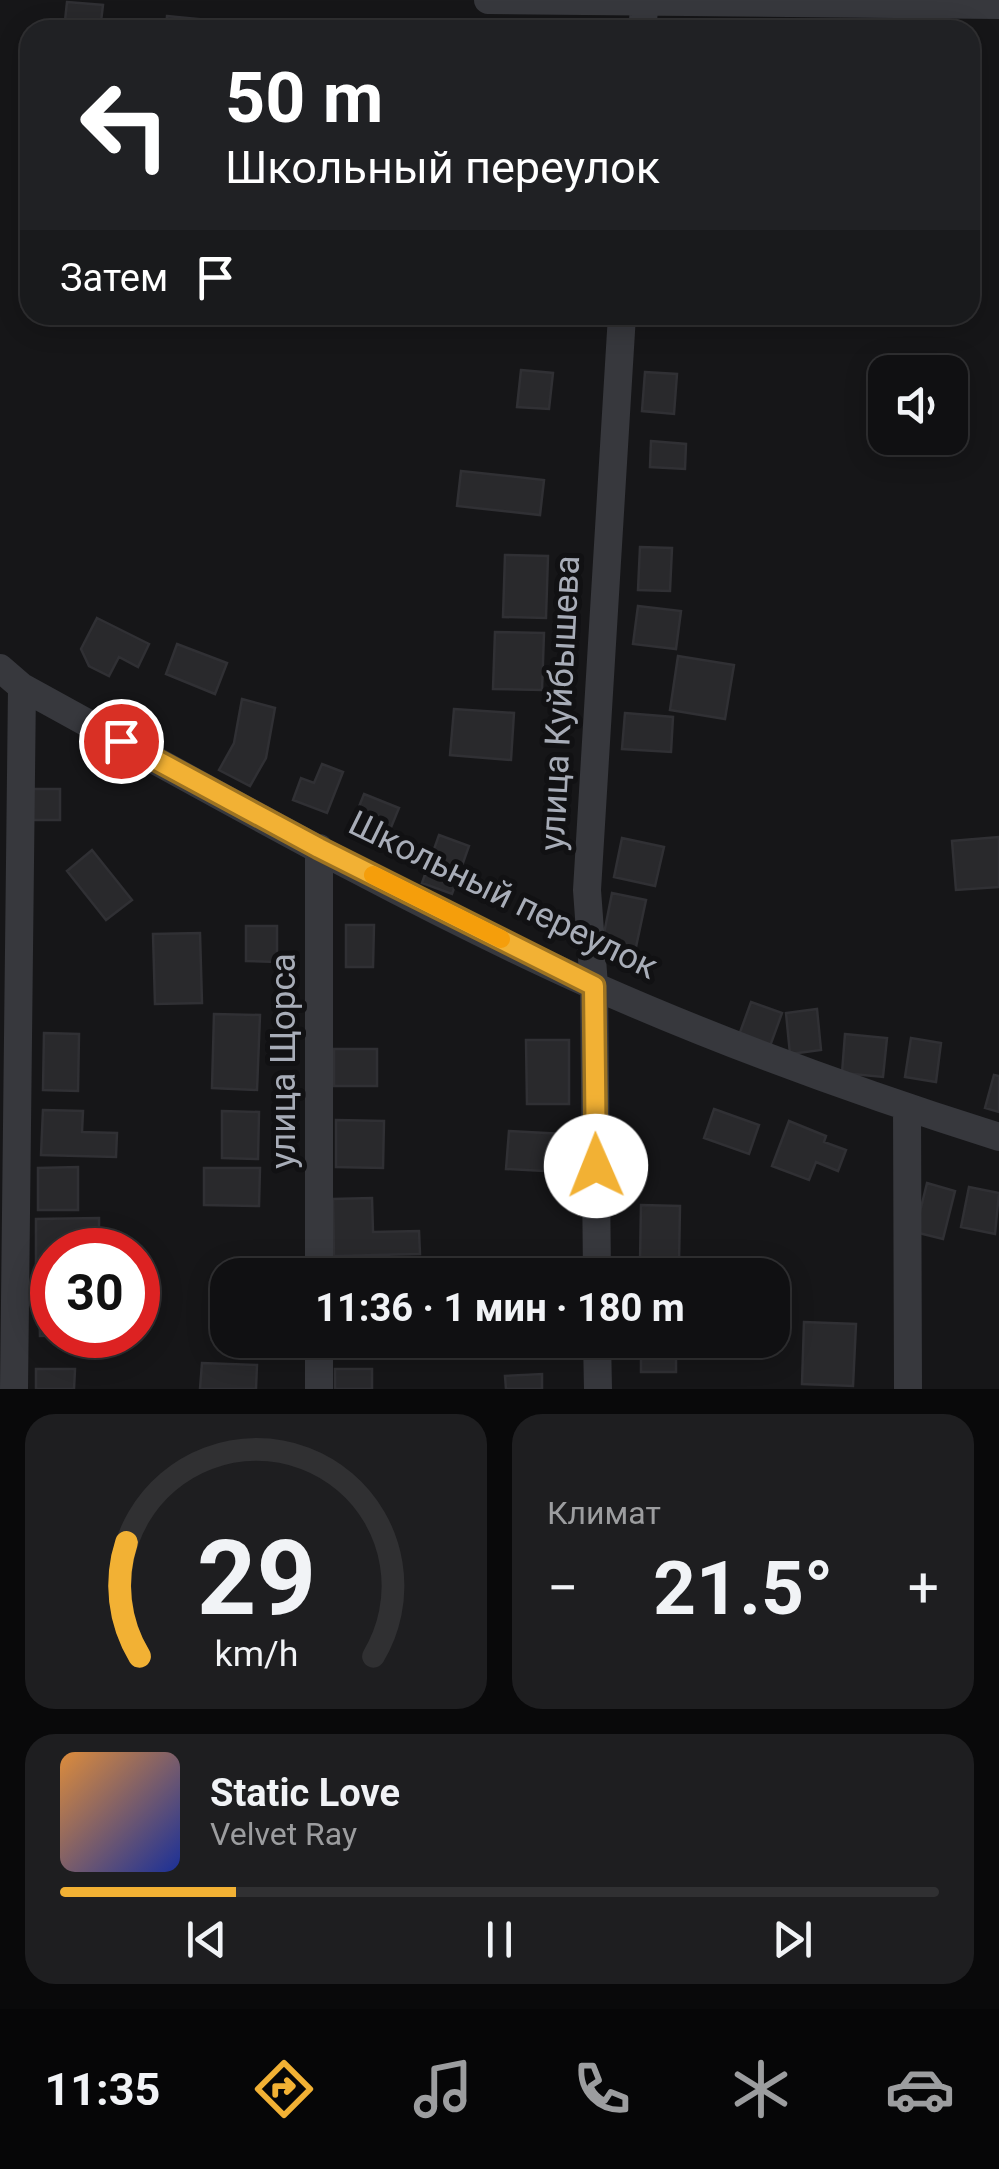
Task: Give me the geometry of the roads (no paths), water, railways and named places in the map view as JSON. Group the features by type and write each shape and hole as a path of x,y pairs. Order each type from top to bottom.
{"street":[{"path":"488,0 644,11 999,5"},
{"name":"улица Куйбышева","path":"597,1258 594,986 587,890 621,325"},
{"name":"Школьный переулок","path":"0,668 22,687 319,848 594,986 908,1108 999,1137"},
{"path":"14,1389 22,687"},
{"name":"улица Щорса","path":"319,848 319,1258"},
{"path":"908,1108 908,1389"},
{"path":"318,1389 319,1358"},
{"path":"598,1358 598,1389"}]}
